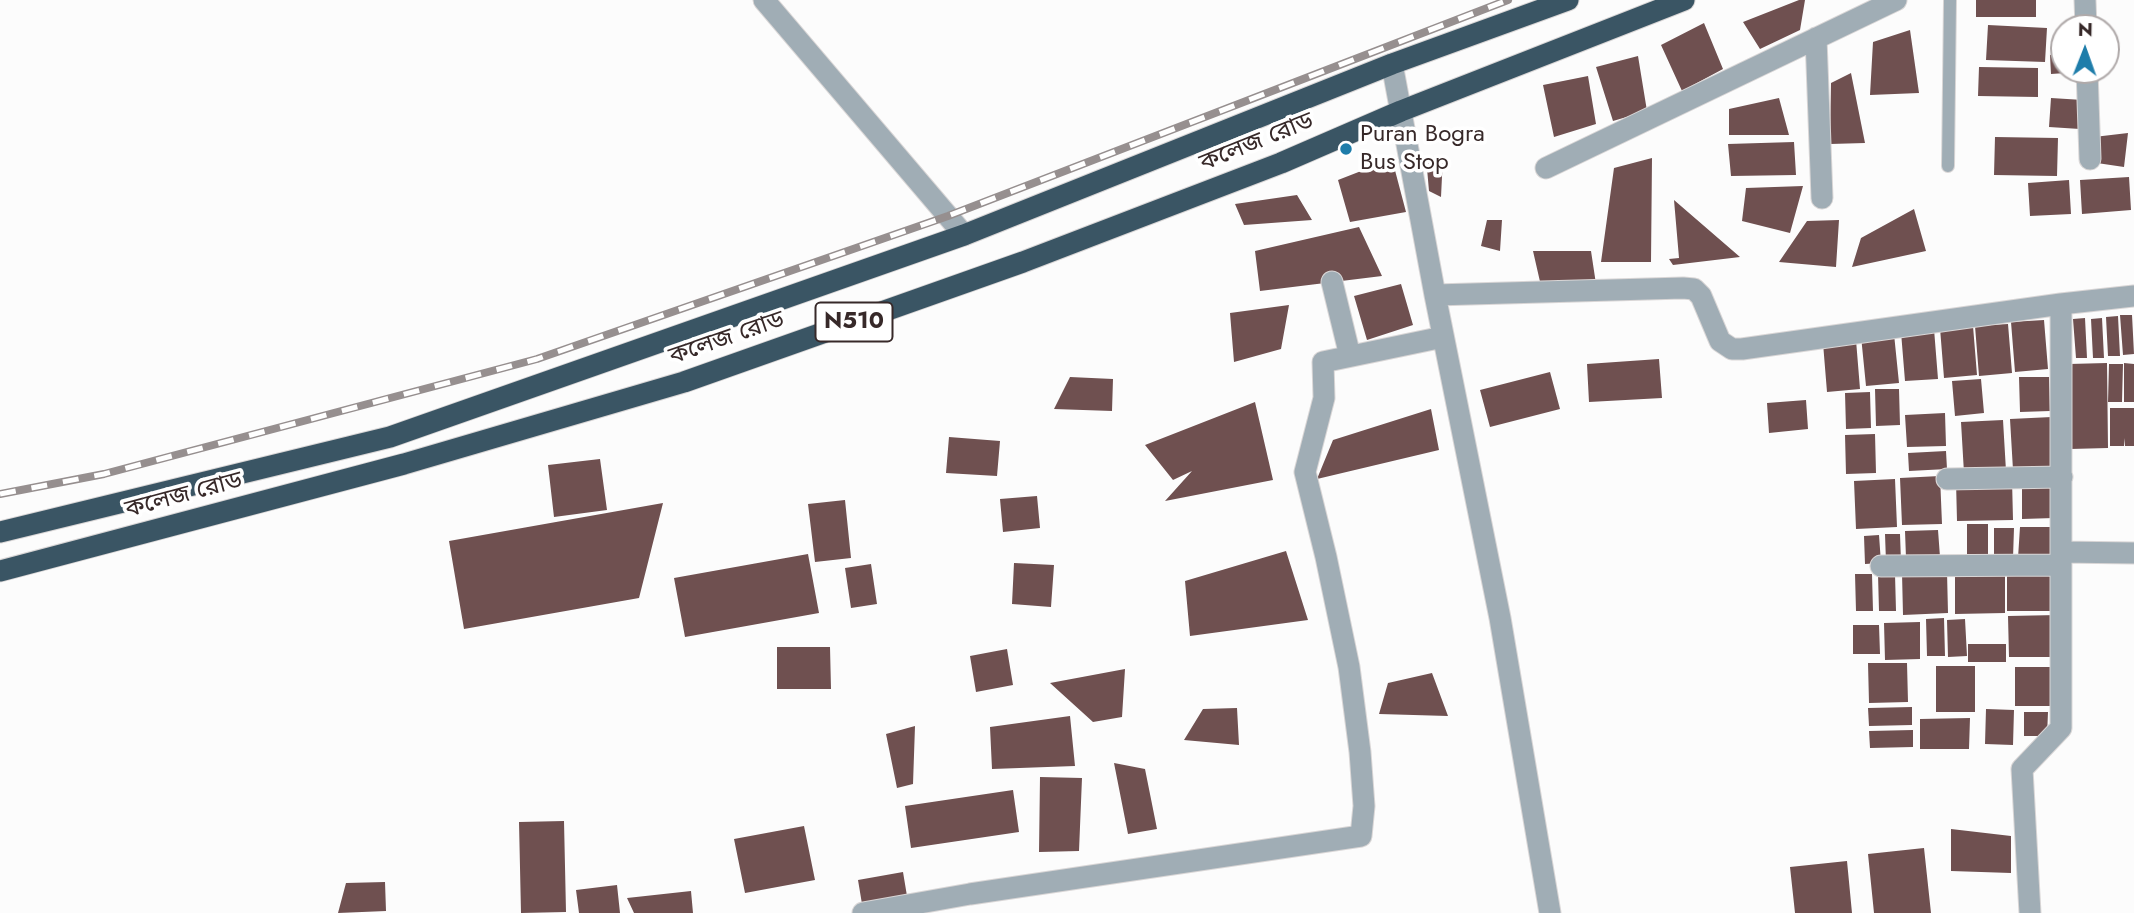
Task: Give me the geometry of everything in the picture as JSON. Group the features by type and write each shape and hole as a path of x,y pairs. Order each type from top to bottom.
{"highway":[{"name":"কলেজ রোড","path":"0,532 390,437 964,235 1392,64 1568,0"},
{"name":"কলেজ রোড","path":"0,571 404,464 684,382 1023,262 1281,163 1401,111 1684,0"}],"street":[{"path":"764,0 964,235"},
{"path":"1546,168 1896,0"},
{"path":"1816,38 1822,198"},
{"path":"1392,64 1443,337 1500,618 1550,913"},
{"path":"2087,84 2090,159"},
{"path":"1332,282 1350,356"},
{"path":"1435,295 1695,289 1701,296 1720,341 1732,349 2134,296"},
{"path":"2030,913 2022,769 2061,727 2061,304"},
{"path":"863,913 970,894 1361,836 1364,806 1349,667 1305,471 1324,398 1323,362 1443,337"},
{"path":"1947,479 2062,477"},
{"path":"1881,566 2134,553"}],"lane":[{"path":"1948,166 1950,0"}],"building":[{"path":"1805,0 1800,30 1760,49 1743,22"},
{"path":"1976,0 2036,0 2036,17 1976,17"},
{"path":"1704,23 1723,69 1682,91 1661,45"},
{"path":"1988,25 2047,28 2045,62 1986,60"},
{"path":"1910,30 1919,93 1870,95 1873,42"},
{"path":"1638,56 1647,111 1613,121 1596,67"},
{"path":"1979,67 2038,68 2038,97 1978,96"},
{"path":"1851,73 1865,143 1830,144 1831,83"},
{"path":"1588,76 1596,124 1554,137 1543,85"},
{"path":"1779,98 1789,135 1729,135 1729,109"},
{"path":"2051,98 2083,100 2080,129 2049,127"},
{"path":"2128,133 2124,167 2097,163 2094,137"},
{"path":"1995,137 2058,138 2057,176 1994,175"},
{"path":"1794,142 1796,175 1731,176 1728,144"},
{"path":"1443,156 1441,197 1429,191 1426,157"},
{"path":"1652,158 1651,262 1601,262 1614,168"},
{"path":"1392,159 1406,212 1350,222 1338,180"},
{"path":"2129,177 2131,210 2082,214 2080,180"},
{"path":"2069,180 2071,214 2030,216 2028,183"},
{"path":"1803,186 1790,233 1742,221 1746,188"},
{"path":"1297,195 1312,220 1244,225 1235,204"},
{"path":"1674,200 1740,257 1673,265 1669,259 1679,258"},
{"path":"1914,209 1926,251 1852,267 1861,238"},
{"path":"1487,220 1502,220 1500,251 1481,246"},
{"path":"1839,220 1836,267 1779,262 1807,221"},
{"path":"1359,227 1382,276 1260,291 1255,251"},
{"path":"1533,251 1591,251 1596,284 1541,286"},
{"path":"1401,284 1413,325 1367,340 1354,296"},
{"path":"1289,305 1281,349 1234,362 1230,313"},
{"path":"2120,315 2132,315 2134,354 2123,355"},
{"path":"2118,316 2120,356 2108,356 2106,317"},
{"path":"2085,318 2087,358 2076,358 2073,319"},
{"path":"2102,318 2104,358 2093,358 2091,319"},
{"path":"2044,320 2048,369 2015,372 2011,322"},
{"path":"2008,324 2012,373 1979,376 1975,326"},
{"path":"1973,326 1977,375 1944,378 1940,328"},
{"path":"1934,329 1938,379 1905,381 1901,332"},
{"path":"1894,334 1899,383 1866,386 1861,336"},
{"path":"1856,340 1860,389 1827,392 1823,343"},
{"path":"1659,359 1662,398 1589,402 1587,364"},
{"path":"2107,363 2108,448 2070,449 2069,364"},
{"path":"2124,363 2134,364 2134,402 2124,402"},
{"path":"2109,364 2123,364 2122,402 2108,402"},
{"path":"1550,372 1560,409 1490,427 1480,390"},
{"path":"1070,377 1113,379 1112,411 1054,409"},
{"path":"2019,377 2049,377 2050,411 2020,412"},
{"path":"1981,379 1984,413 1955,416 1952,381"},
{"path":"1875,389 1899,389 1900,425 1876,426"},
{"path":"1870,392 1871,428 1846,429 1845,393"},
{"path":"1806,400 1808,429 1769,433 1767,403"},
{"path":"1255,402 1273,480 1165,501 1192,471 1173,480 1145,445"},
{"path":"2110,408 2134,408 2134,446 2125,446 2124,438 2124,446 2110,446"},
{"path":"1431,409 1439,450 1317,479 1333,440"},
{"path":"1945,413 1946,446 1907,447 1905,415"},
{"path":"2052,417 2055,468 2013,470 2010,419"},
{"path":"2003,420 2006,471 1964,473 1961,422"},
{"path":"1875,434 1876,473 1846,474 1845,435"},
{"path":"949,437 1000,441 997,476 946,473"},
{"path":"1946,451 1947,469 1909,471 1908,453"},
{"path":"600,459 607,510 554,517 548,465"},
{"path":"1940,476 1942,524 1902,525 1900,478"},
{"path":"1895,479 1897,527 1856,529 1854,481"},
{"path":"2012,479 2013,520 1957,521 1956,481"},
{"path":"2054,481 2054,518 2022,519 2022,482"},
{"path":"1037,496 1040,528 1003,532 1000,499"},
{"path":"845,500 851,558 815,562 808,504"},
{"path":"663,503 639,598 464,629 449,541"},
{"path":"1967,524 1988,524 1988,560 1967,560"},
{"path":"2020,527 2054,527 2052,558 2018,558"},
{"path":"1994,528 2014,528 2013,558 1994,559"},
{"path":"1938,530 1940,557 1906,558 1905,531"},
{"path":"1885,534 1900,534 1901,562 1886,562"},
{"path":"1879,535 1881,563 1865,564 1864,536"},
{"path":"1286,551 1308,620 1190,636 1185,581"},
{"path":"808,554 819,613 685,637 674,578"},
{"path":"1014,563 1054,565 1051,607 1012,604"},
{"path":"871,564 877,604 851,608 845,568"},
{"path":"2057,569 2057,611 2007,611 2007,570"},
{"path":"2005,571 2005,613 1955,614 1955,572"},
{"path":"1947,572 1948,613 1903,615 1902,573"},
{"path":"1855,574 1872,574 1873,611 1856,611"},
{"path":"1878,574 1895,574 1896,611 1879,611"},
{"path":"2058,615 2059,657 2009,657 2008,616"},
{"path":"1944,618 1945,656 1927,656 1926,619"},
{"path":"1965,619 1967,656 1948,657 1947,620"},
{"path":"1920,622 1920,659 1885,660 1884,623"},
{"path":"1853,625 1879,625 1880,654 1853,654"},
{"path":"1968,644 2006,644 2006,662 1968,662"},
{"path":"777,647 830,647 831,689 777,689"},
{"path":"1007,649 1013,685 976,692 970,656"},
{"path":"1868,663 1907,663 1908,702 1869,703"},
{"path":"1936,666 1975,666 1975,712 1936,712"},
{"path":"2015,667 2055,667 2055,706 2015,706"},
{"path":"1125,669 1122,717 1093,722 1050,683"},
{"path":"1432,673 1448,716 1379,714 1388,683"},
{"path":"1912,707 1912,725 1869,726 1868,708"},
{"path":"1237,708 1239,745 1184,740 1203,709"},
{"path":"1986,709 2014,710 2013,745 1985,744"},
{"path":"2024,712 2048,712 2047,736 2024,736"},
{"path":"1070,716 1075,766 992,769 990,727"},
{"path":"1970,718 1969,749 1920,749 1920,719"},
{"path":"915,726 913,784 897,788 886,734"},
{"path":"1913,730 1913,747 1870,748 1869,731"},
{"path":"1114,763 1145,769 1157,829 1128,834"},
{"path":"1040,777 1082,778 1079,851 1039,852"},
{"path":"1013,790 1019,832 911,848 905,806"},
{"path":"564,821 566,912 521,913 519,822"},
{"path":"804,826 815,880 745,893 734,839"},
{"path":"1951,829 2011,836 2011,873 1951,871"},
{"path":"1924,848 1931,913 1874,913 1868,854"},
{"path":"1847,861 1852,913 1795,913 1790,867"},
{"path":"903,872 907,896 862,904 858,880"},
{"path":"385,882 386,911 338,913 346,883"},
{"path":"617,885 620,913 579,913 576,890"},
{"path":"691,891 693,913 634,913 627,898"}],"railway":[{"path":"0,494 104,474 537,359 948,216 1508,0"}],"place":[{"name":"Puran Bogra Bus Stop","path":"1346,149"}]}
